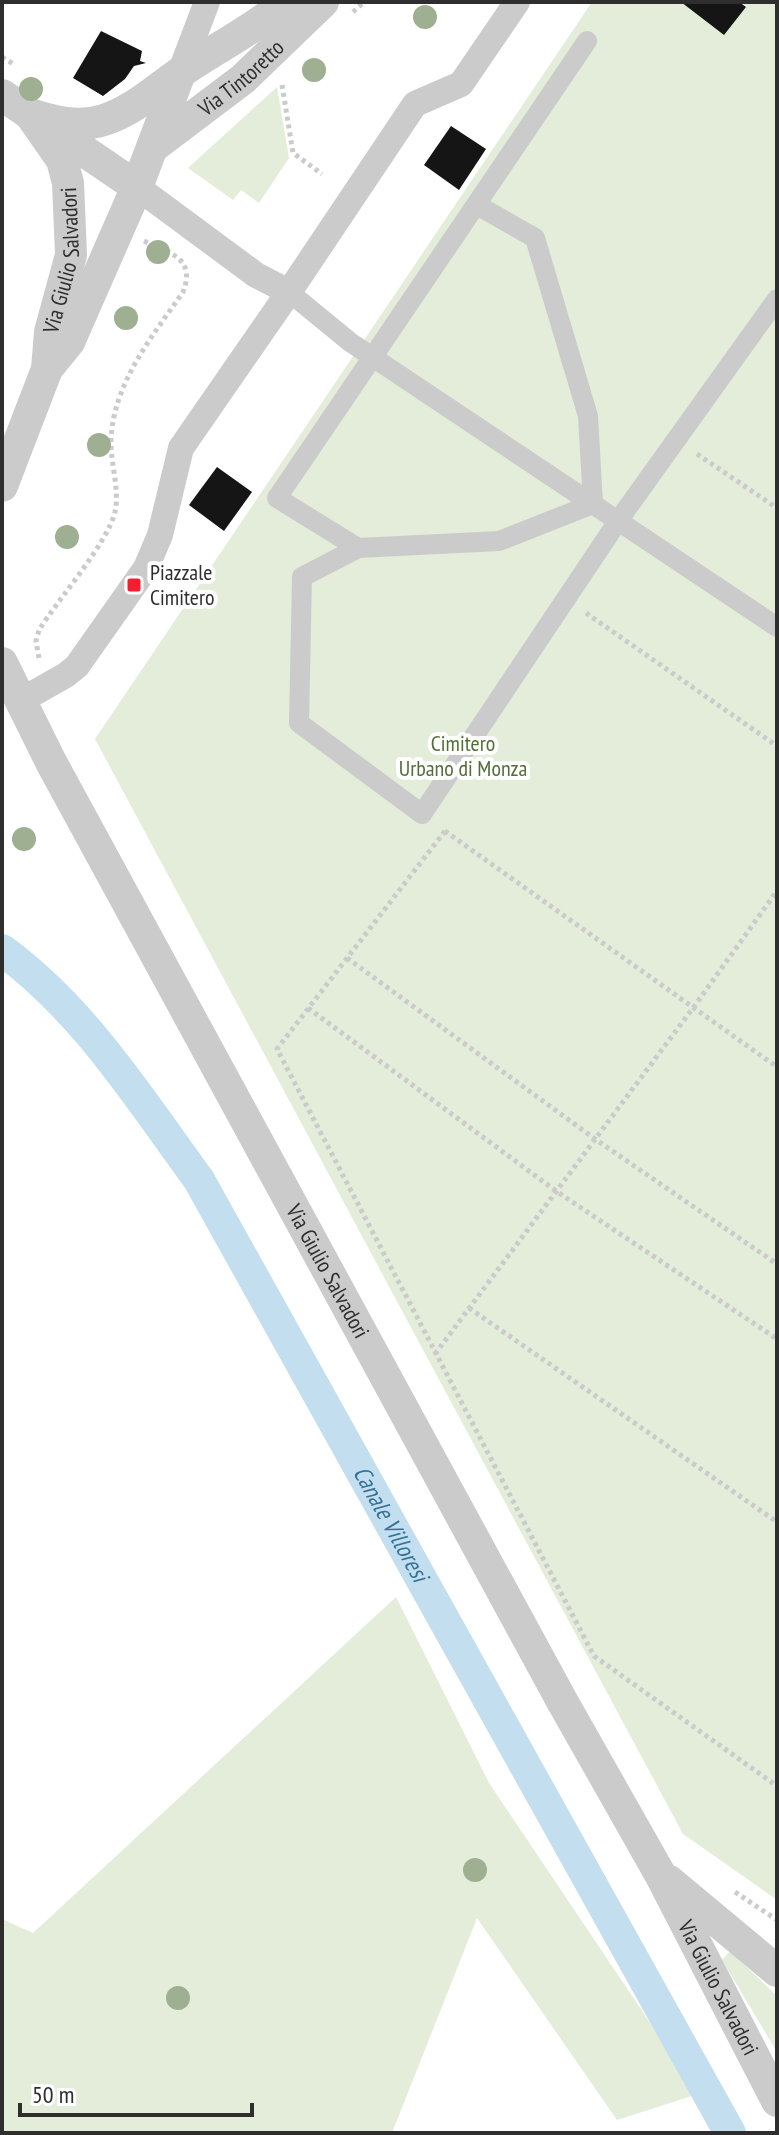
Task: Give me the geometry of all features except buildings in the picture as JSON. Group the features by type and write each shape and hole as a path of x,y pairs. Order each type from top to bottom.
{"street":[{"path":"180,73 207,2"},
{"name":"Via Tintoretto","path":"30,114 63,123 103,120 140,102 180,73 256,27 287,2"},
{"name":"Via Tintoretto","path":"153,147 243,79 323,2"},
{"path":"20,701 77,666 146,568 160,535 181,448 415,104 461,84 517,2"},
{"path":"358,548 277,498 587,41"},
{"name":"Via Tintoretto","path":"137,187 180,73"},
{"path":"2,95 137,187 256,275 289,292 374,357 777,627"},
{"name":"Via Giulio Salvadori","path":"2,486 47,369 50,332 71,255 68,183 62,160 30,114"},
{"name":"Via Giulio Salvadori","path":"47,369 69,342 137,187"},
{"path":"477,205 535,238 588,416 593,504"},
{"path":"593,504 499,541 358,548 302,577 299,723 422,814 618,521 777,299"},
{"name":"Via Giulio Salvadori","path":"2,663 546,1673 660,1874 777,2101"},
{"name":"Via Giulio Salvadori","path":"660,1874 777,1971"}],"path":[{"path":"280,72 293,153 322,174"},
{"path":"51,683 36,652 39,630 109,529 116,509 111,441 114,413 126,379 183,292 187,281 188,272 184,263 119,228"},
{"path":"676,440 777,508"},
{"path":"565,599 777,746"},
{"path":"422,814 777,1067"},
{"path":"445,831 277,1049 594,1656 777,1786"},
{"path":"435,1354 777,891"},
{"path":"347,958 595,1139 777,1264"},
{"path":"308,1008 556,1191 777,1339"},
{"path":"469,1308 777,1522"},
{"path":"726,1886 777,1920"}],"green space":[{"name":"Cimitero Urbano di Monza","path":"592,2 777,2 777,1900 683,1834 95,739"},
{"path":"277,87 289,158 259,203 241,190 233,200 188,168"},
{"path":"396,1597 489,1783 698,2094 617,2120 477,1918 392,2133 2,2133 2,1919 33,1933"},
{"path":"730,1951 777,1996 777,2052 722,1960"}],"waterway":[{"name":"Canale Villoresi","path":"2,950 32,974 85,1028 199,1180 730,2133"}],"place":[{"name":"Piazzale Cimitero","path":"134,585"}]}
